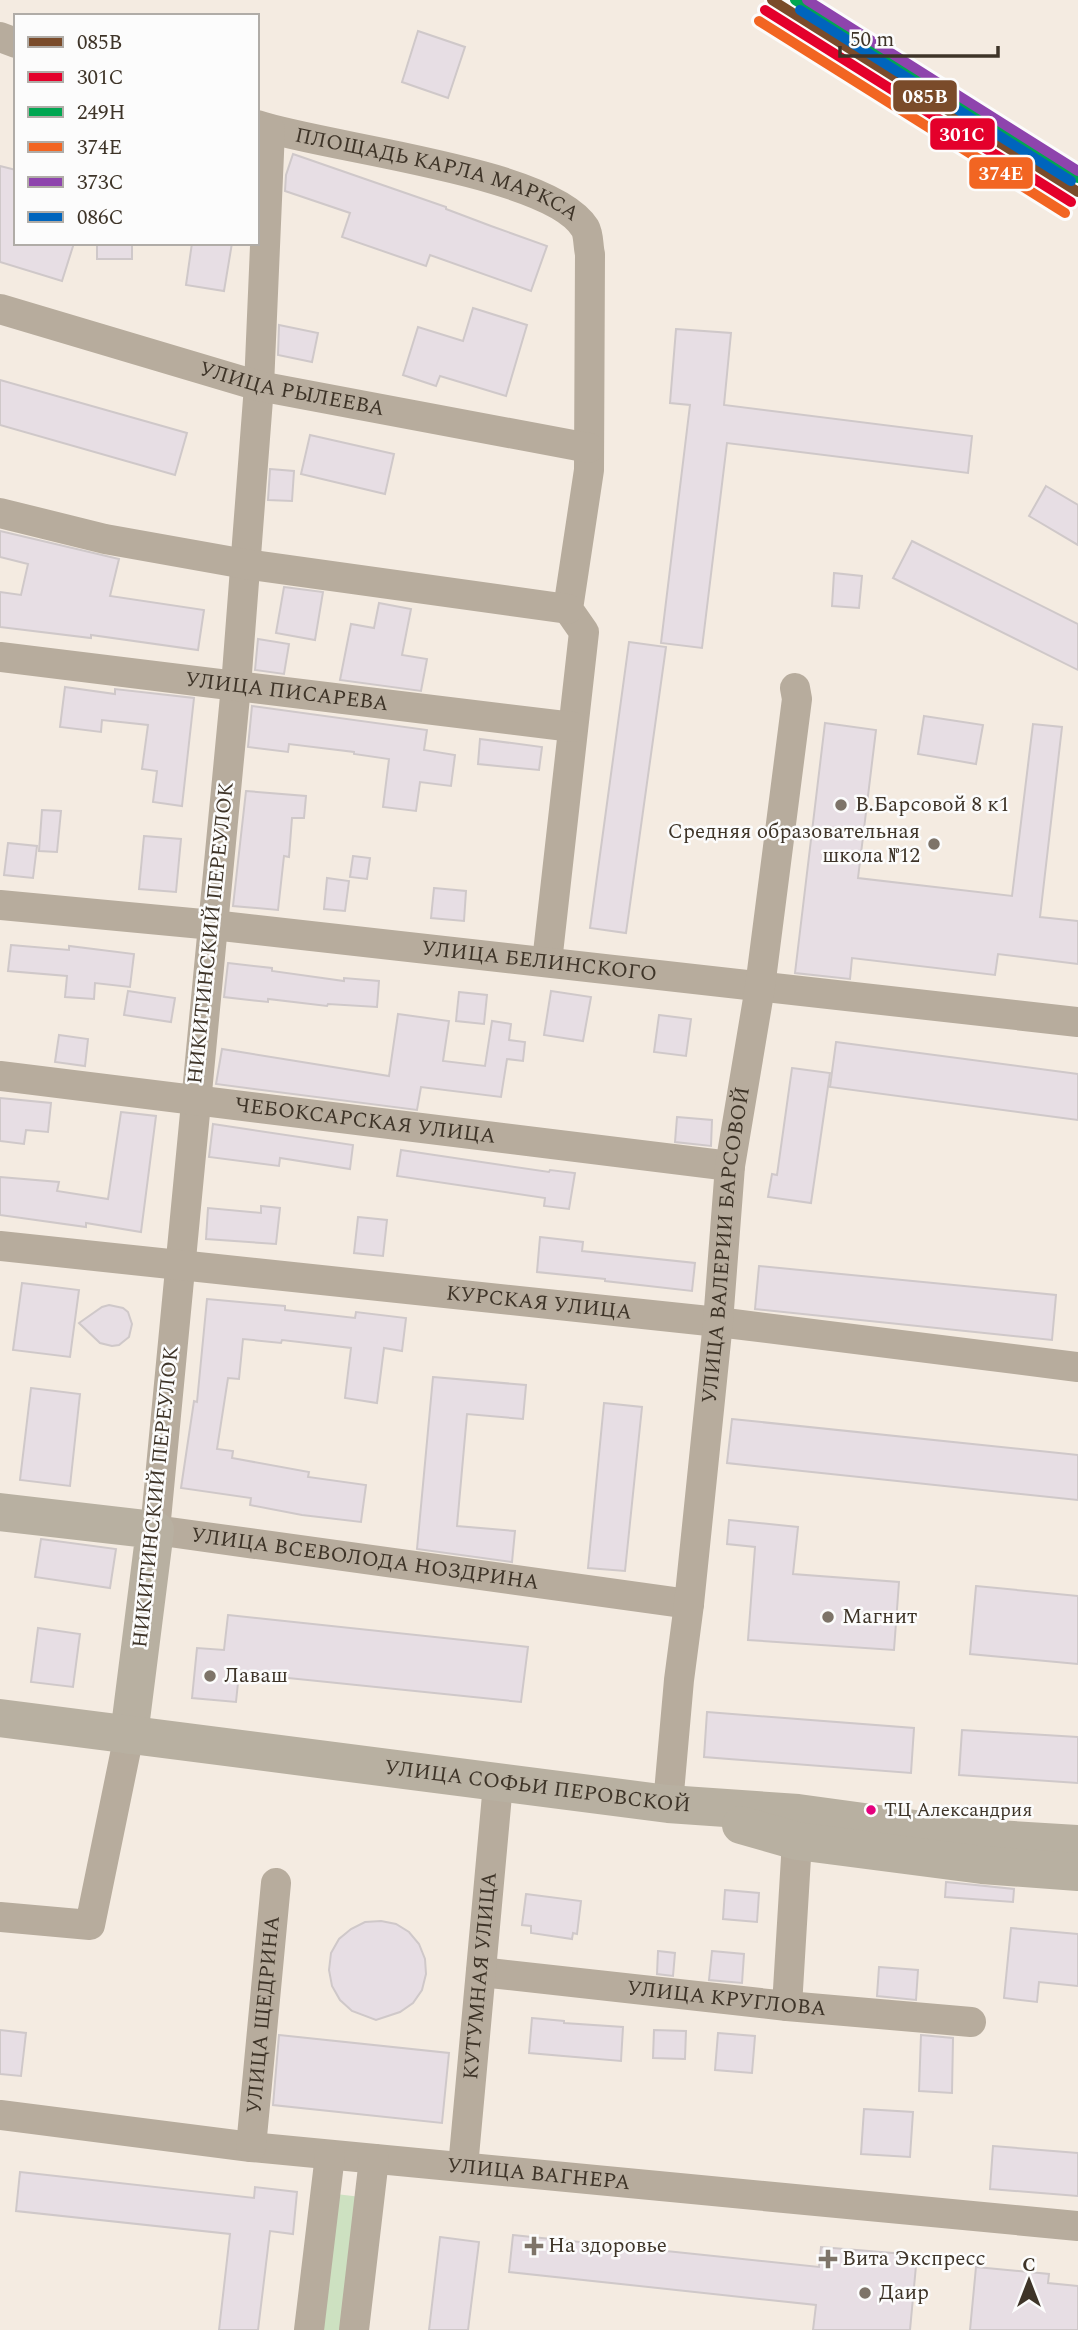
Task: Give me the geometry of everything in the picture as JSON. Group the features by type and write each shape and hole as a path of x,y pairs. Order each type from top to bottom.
{"main road":[{"name":"УЛИЦА ВСЕВОЛОДА НОЗДРИНА","path":"0,1512 155,1530"},
{"name":"НИКИТИНСКИЙ ПЕРЕУЛОК","path":"129,1735 155,1530"},
{"name":"УЛИЦА СОФЬИ ПЕРОВСКОЙ","path":"0,1718 668,1804 798,1813 981,1838 1078,1844"},
{"path":"668,1804 797,1841 982,1865 1078,1872"}],"street":[{"name":"ПЛОЩАДЬ КАРЛА МАРКСА","path":"264,127 509,183 565,208 585,229 590,254 589,448"},
{"name":"НИКИТИНСКИЙ ПЕРЕУЛОК","path":"155,1530 236,686 260,386 264,127"},
{"name":"УЛИЦА РЫЛЕЕВА","path":"0,309 260,386 589,448"},
{"path":"547,962 584,632 568,609 589,470 589,448"},
{"path":"0,513 105,539 245,564 568,609"},
{"name":"УЛИЦА ПИСАРЕВА","path":"0,657 573,727"},
{"name":"УЛИЦА ВАЛЕРИИ БАРСОВОЙ","path":"668,1804 718,1322 730,1166 760,987 797,699 795,688"},
{"name":"УЛИЦА БЕЛИНСКОГО","path":"0,905 213,925 1078,1022"},
{"name":"ЧЕБОКСАРСКАЯ УЛИЦА","path":"0,1076 730,1166"},
{"name":"КУРСКАЯ УЛИЦА","path":"0,1246 718,1322 1078,1367"},
{"name":"УЛИЦА ВСЕВОЛОДА НОЗДРИНА","path":"155,1530 689,1604"},
{"path":"0,1917 90,1925 129,1735"},
{"name":"КУТУМНАЯ УЛИЦА","path":"463,2166 500,1783"},
{"path":"787,2007 797,1841"},
{"name":"УЛИЦА ЩЕДРИНА","path":"251,2147 276,1884"},
{"name":"УЛИЦА КРУГЛОВА","path":"481,1972 787,2007 971,2022"},
{"name":"УЛИЦА ВАГНЕРА","path":"0,2115 251,2147 1078,2226"},
{"path":"309,2330 330,2155"},
{"path":"354,2330 374,2159"}],"green space":[{"path":"336,2194 361,2197 346,2330 320,2330"}],"building":[{"path":"418,31 465,47 448,98 402,82"},
{"path":"293,154 446,207 547,246 531,291 430,255 426,266 342,237 350,213 285,191 286,175"},
{"path":"0,166 14,170 14,245 73,245 62,281 0,262"},
{"path":"97,245 132,245 132,259 97,259"},
{"path":"192,245 232,245 224,291 186,285"},
{"path":"473,308 527,325 506,396 440,376 436,386 403,375 418,327 463,341"},
{"path":"279,325 318,333 312,362 278,355"},
{"path":"676,329 731,333 724,405 972,436 968,473 727,443 702,648 661,643 690,405 670,403"},
{"path":"0,380 187,433 175,475 0,425"},
{"path":"310,435 394,454 385,494 301,474"},
{"path":"270,469 294,471 292,501 268,500"},
{"path":"1046,486 1078,505 1078,545 1029,516"},
{"path":"0,531 119,559 110,596 204,610 198,650 91,635 91,638 0,627 0,592 21,595 28,564 0,557"},
{"path":"912,541 1078,624 1078,670 893,578"},
{"path":"834,573 862,576 859,608 832,606"},
{"path":"284,587 323,592 315,640 276,633"},
{"path":"379,603 411,609 402,655 427,659 421,691 340,680 351,624 374,628"},
{"path":"258,639 289,644 284,674 255,670"},
{"path":"629,642 666,647 626,933 590,928"},
{"path":"65,687 115,694 115,689 194,698 182,806 153,802 157,771 142,769 148,725 102,720 101,732 60,727"},
{"path":"252,706 427,730 424,750 455,755 451,786 420,782 416,811 383,807 389,759 289,744 288,752 248,747"},
{"path":"924,716 983,725 976,764 918,754"},
{"name":"В.Барсовой 8 к1","path":"825,723 876,730 858,878 1012,896 1033,724 1062,727 1040,917 1078,921 1078,964 998,954 995,975 852,958 850,979 795,973"},
{"path":"480,739 542,747 539,770 478,764"},
{"path":"246,791 306,796 304,818 292,818 289,857 284,856 278,910 233,906"},
{"path":"42,810 61,811 57,852 39,851"},
{"path":"144,836 181,839 176,892 139,889"},
{"path":"8,843 37,846 33,878 4,875"},
{"path":"353,856 370,858 367,879 350,877"},
{"path":"327,878 349,881 345,911 324,909"},
{"path":"434,888 466,891 464,921 431,918"},
{"path":"11,945 69,950 69,946 134,954 130,987 95,983 94,999 65,997 67,976 8,971"},
{"path":"228,963 344,981 344,978 379,981 377,1007 327,1006 224,997"},
{"path":"128,991 175,998 171,1022 124,1015"},
{"path":"551,991 591,997 583,1041 544,1035"},
{"path":"459,992 487,995 484,1024 456,1021"},
{"path":"398,1014 449,1021 443,1061 485,1066 492,1021 511,1024 509,1040 525,1042 523,1061 507,1059 501,1097 421,1087 417,1110 216,1084 222,1049 389,1076"},
{"path":"659,1015 691,1019 686,1056 654,1052"},
{"path":"59,1035 88,1039 85,1066 55,1062"},
{"path":"836,1042 1078,1074 1078,1120 830,1087"},
{"path":"792,1068 830,1073 811,1203 768,1197 772,1174 777,1175"},
{"path":"0,1098 51,1103 48,1132 26,1130 24,1144 0,1141"},
{"path":"121,1112 156,1116 141,1232 86,1223 86,1227 0,1215 0,1177 59,1182 57,1191 108,1199"},
{"path":"677,1117 712,1120 711,1146 675,1142"},
{"path":"213,1124 353,1145 350,1169 280,1158 279,1166 209,1157"},
{"path":"401,1150 549,1172 575,1173 569,1209 544,1206 545,1198 397,1176"},
{"path":"261,1206 280,1208 276,1244 206,1239 208,1208 261,1213"},
{"path":"358,1217 387,1220 383,1256 354,1253"},
{"path":"540,1237 583,1242 582,1251 695,1263 692,1291 537,1272"},
{"path":"759,1266 1056,1295 1052,1340 755,1309"},
{"path":"22,1283 79,1290 70,1357 13,1350"},
{"path":"207,1299 285,1306 285,1310 355,1318 356,1312 406,1318 402,1351 384,1348 377,1403 345,1398 351,1348 282,1340 281,1343 243,1339 239,1379 228,1378 217,1449 233,1451 232,1458 309,1472 308,1477 366,1485 361,1522 302,1515 250,1505 251,1498 181,1488 194,1401 197,1402"},
{"path":"109,1305 128,1312 132,1324 129,1337 119,1345 100,1343 79,1323"},
{"path":"433,1377 526,1385 523,1419 467,1414 457,1526 515,1531 512,1562 417,1549"},
{"path":"31,1388 80,1394 70,1486 20,1480"},
{"path":"604,1403 642,1407 625,1571 588,1568"},
{"path":"732,1419 1078,1455 1078,1500 727,1463"},
{"path":"729,1520 798,1527 793,1574 899,1582 894,1650 748,1640 755,1547 727,1544"},
{"path":"41,1539 116,1549 110,1588 35,1577"},
{"path":"976,1586 1078,1596 1078,1664 970,1654"},
{"path":"228,1615 528,1647 521,1702 239,1673 236,1702 192,1698 197,1648 224,1650"},
{"path":"38,1628 80,1634 73,1687 31,1682"},
{"path":"707,1712 914,1728 911,1773 704,1757"},
{"path":"962,1730 1078,1737 1078,1783 959,1775"},
{"path":"946,1882 1014,1889 1013,1902 945,1897"},
{"path":"725,1890 759,1893 757,1922 723,1919"},
{"path":"526,1894 581,1901 577,1934 573,1933 572,1939 531,1933 531,1926 522,1925"},
{"path":"365,1922 396,1924 409,1932 419,1944 425,1959 426,1974 422,1990 413,2003 400,2012 376,2020 352,2011 340,2000 332,1986 329,1970 331,1953 339,1939"},
{"path":"1011,1928 1078,1934 1078,1986 1039,1982 1037,2002 1004,1998"},
{"path":"658,1951 675,1953 673,1976 657,1974"},
{"path":"712,1951 744,1954 742,1983 709,1980"},
{"path":"879,1967 918,1970 916,2000 877,1996"},
{"path":"532,2018 623,2027 621,2061 529,2053"},
{"path":"0,2030 26,2033 21,2076 0,2074"},
{"path":"654,2030 686,2031 685,2059 653,2058"},
{"path":"718,2033 755,2036 752,2073 715,2070"},
{"path":"279,2035 449,2053 442,2123 273,2105"},
{"path":"921,2035 953,2038 952,2093 919,2091"},
{"path":"864,2109 913,2112 910,2157 861,2154"},
{"path":"993,2146 1078,2153 1078,2196 990,2189"},
{"path":"20,2172 254,2198 255,2187 297,2192 293,2234 270,2231 258,2330 219,2330 230,2234 16,2211"},
{"path":"513,2235 819,2267 821,2247 917,2255 910,2330 813,2330 816,2305 509,2272"},
{"path":"440,2237 479,2242 468,2330 429,2330"},
{"path":"976,2267 1049,2274 1048,2283 1078,2286 1078,2330 970,2330"}],"transit line":[{"name":"085В","path":"772,0 1078,192"},
{"name":"249Н","path":"795,0 1078,178"},
{"name":"373C","path":"807,0 1078,171"},
{"name":"301С","path":"765,10 1071,202"},
{"name":"086С","path":"800,10 1071,181"},
{"name":"374Е","path":"759,21 1065,213"}],"place":[{"name":"В.Барсовой 8 к1","path":"841,805"},
{"name":"Средняя образовательная школа №12","path":"934,844"},
{"name":"Магнит","path":"828,1617"},
{"name":"Лаваш","path":"210,1676"},
{"name":"ТЦ Александрия","path":"871,1810"},
{"name":"На здоровье","path":"534,2246"},
{"name":"Вита Экспресс","path":"828,2259"},
{"name":"Даир","path":"865,2293"}]}
